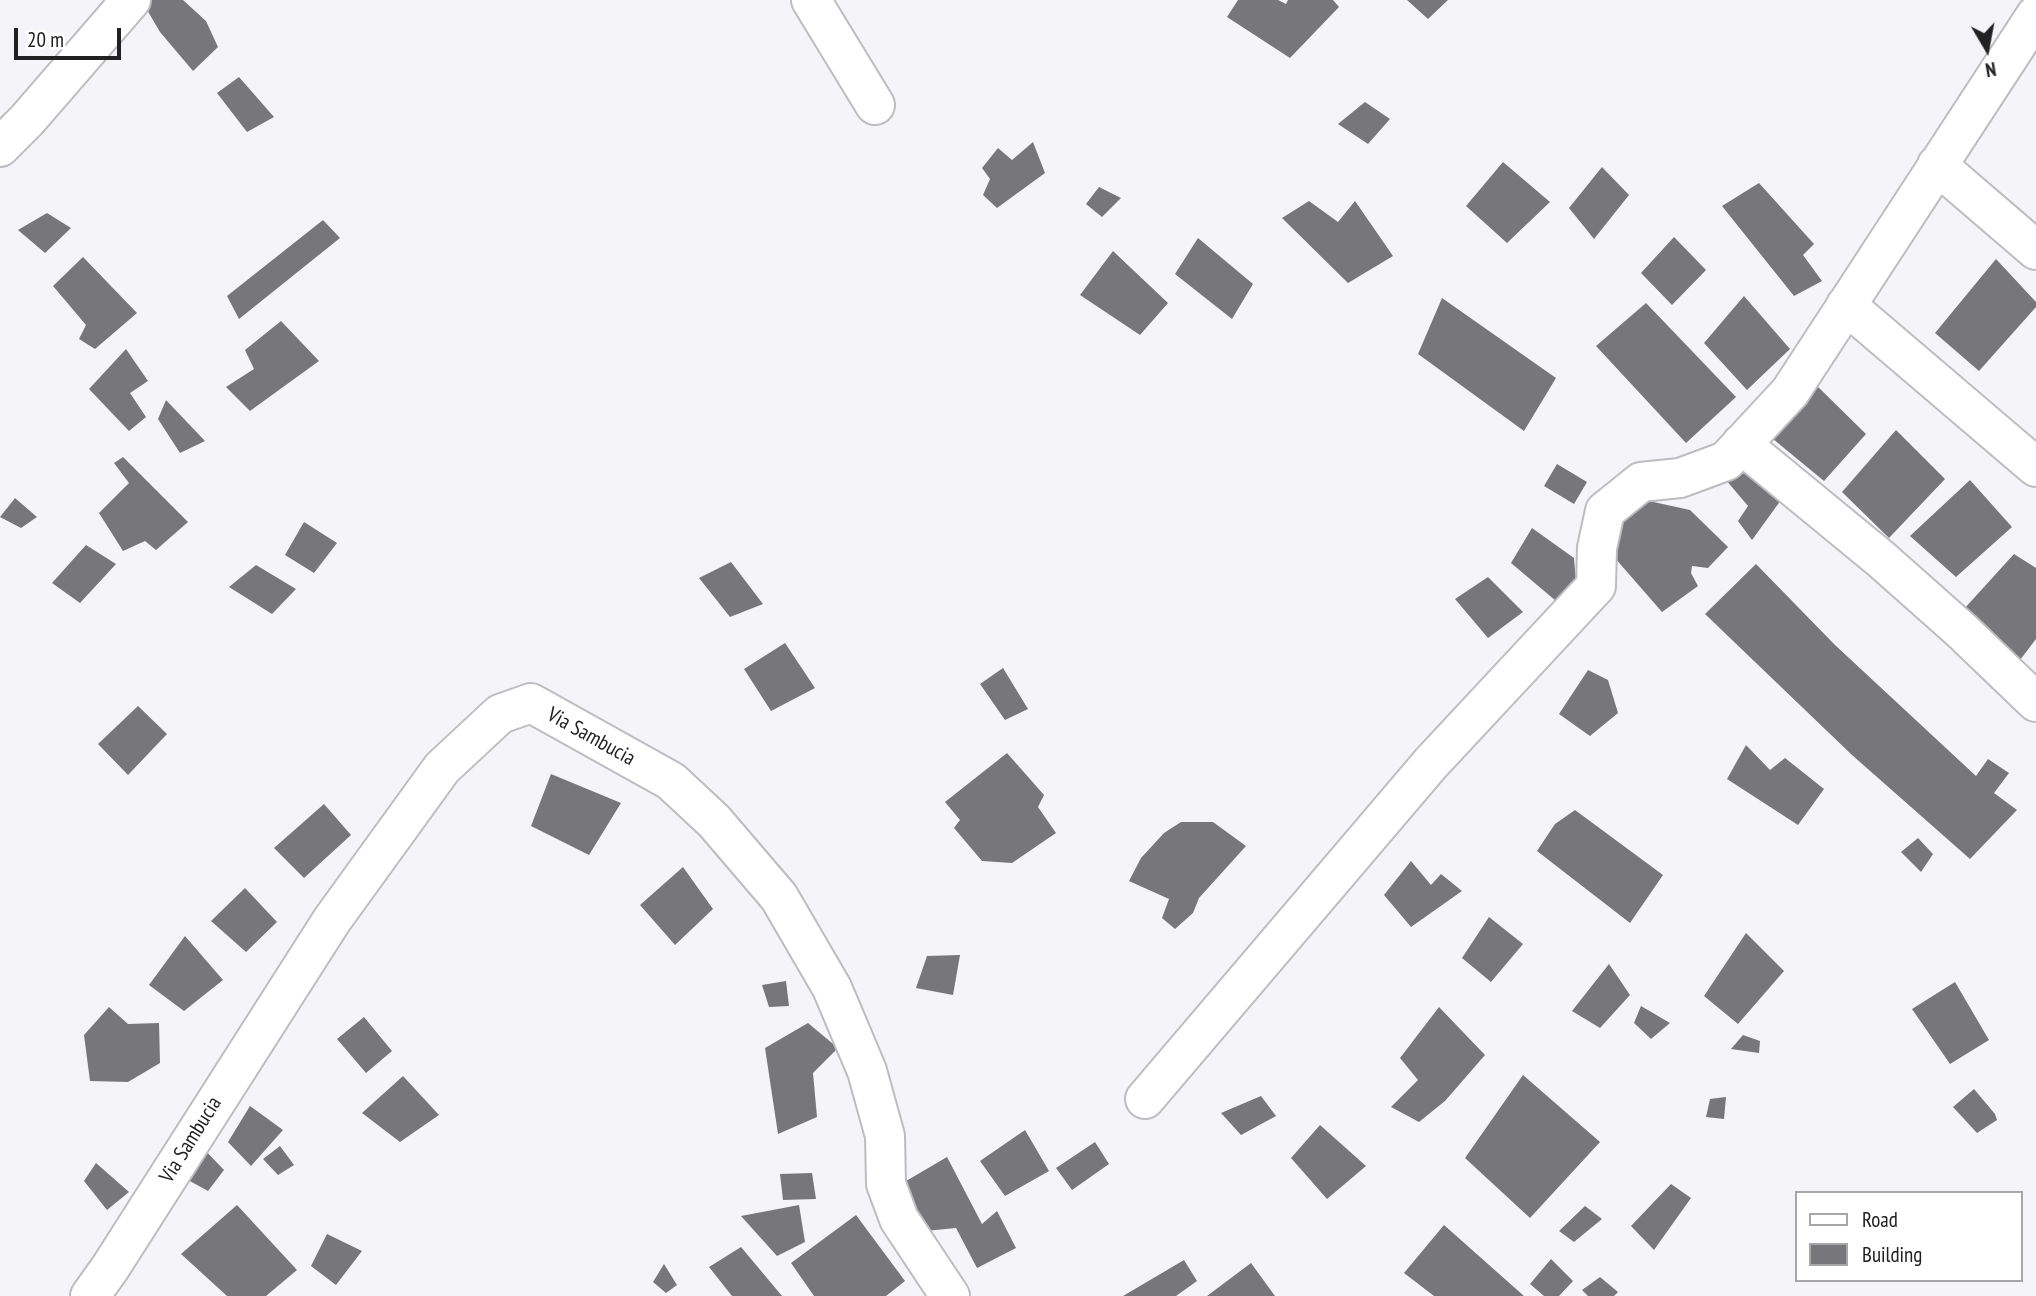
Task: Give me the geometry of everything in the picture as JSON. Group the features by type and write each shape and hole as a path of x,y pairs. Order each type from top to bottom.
{"street":[{"path":"0,147 27,120 131,0"},
{"path":"811,0 875,105"},
{"path":"1145,1099 1431,763 1596,586 1597,548 1605,511 1641,482 1680,478 1726,461 1790,392 2036,15"},
{"path":"1937,165 2036,250"},
{"path":"1846,305 2036,467"},
{"path":"1741,444 1882,560 2036,702"},
{"name":"Via Sambucia","path":"90,1296 332,920 442,768 500,714 531,703 671,780 714,821 779,897 832,988 867,1071 885,1136 886,1184 899,1219 950,1296"}],"building":[{"path":"146,0 183,0 206,21 218,47 193,71 160,32 143,3"},
{"path":"1238,0 1278,0 1286,4 1288,0 1333,0 1339,7 1290,58 1227,17"},
{"path":"1407,0 1448,0 1428,19"},
{"path":"239,77 274,117 247,132 217,93"},
{"path":"1365,102 1390,119 1368,144 1338,124"},
{"path":"1033,142 1045,173 997,208 983,195 990,179 982,168 998,148 1012,160"},
{"path":"1503,162 1550,202 1507,243 1466,206"},
{"path":"1602,167 1629,195 1594,239 1569,208"},
{"path":"1759,183 1814,244 1803,255 1822,281 1794,296 1722,206"},
{"path":"1099,187 1121,198 1102,217 1086,204"},
{"path":"1309,201 1338,222 1355,201 1393,256 1348,283 1282,218"},
{"path":"47,213 71,228 45,253 18,230"},
{"path":"323,220 340,238 239,319 227,296"},
{"path":"1674,237 1706,270 1672,305 1641,273"},
{"path":"1198,238 1253,284 1232,319 1175,274"},
{"path":"1113,251 1168,303 1140,335 1080,295"},
{"path":"83,257 137,313 95,349 79,339 86,325 53,286"},
{"path":"1996,259 2036,302 2036,307 1979,371 1935,333"},
{"path":"1744,296 1790,349 1747,390 1704,343"},
{"path":"1442,298 1556,378 1524,431 1418,354"},
{"path":"1646,303 1736,397 1686,443 1596,346"},
{"path":"281,321 319,361 250,411 226,387 254,369 245,350"},
{"path":"126,349 148,381 130,393 146,417 129,431 89,389"},
{"path":"1812,381 1866,434 1824,481 1767,434"},
{"path":"166,400 205,441 180,453 158,419"},
{"path":"1896,430 1945,479 1889,538 1842,492"},
{"path":"123,457 188,522 156,550 145,541 123,551 99,513 129,483 114,463"},
{"path":"1557,464 1587,482 1574,504 1544,486"},
{"path":"1750,471 1781,500 1752,540 1738,521 1748,506 1726,480"},
{"path":"1970,480 2012,527 1956,577 1910,536"},
{"path":"15,498 37,517 21,528 0,517"},
{"path":"1640,499 1690,510 1728,547 1708,568 1692,566 1691,573 1698,586 1662,612 1608,550 1615,525"},
{"path":"304,522 337,543 314,573 285,555"},
{"path":"1532,528 1574,558 1576,582 1556,601 1511,563"},
{"path":"86,545 116,564 80,603 52,583"},
{"path":"2014,554 2036,568 2036,639 2020,660 1964,609"},
{"path":"731,562 763,604 730,617 699,578"},
{"path":"1756,564 1835,645 1976,776 1988,759 2009,773 1994,793 2017,810 1970,859 1852,755 1705,614"},
{"path":"256,565 296,589 272,614 229,587"},
{"path":"1488,577 1523,612 1488,638 1455,599"},
{"path":"785,643 815,688 771,711 744,669"},
{"path":"1003,668 1028,709 1005,720 980,684"},
{"path":"1588,670 1608,680 1618,713 1590,736 1559,714"},
{"path":"138,706 167,734 128,775 98,744"},
{"path":"1746,745 1770,770 1785,758 1824,789 1798,825 1727,779"},
{"path":"1007,753 1044,795 1038,807 1056,833 1012,863 982,861 954,828 960,820 945,802"},
{"path":"551,774 621,803 589,855 531,826"},
{"path":"324,804 351,835 304,878 274,848"},
{"path":"1575,810 1663,875 1630,923 1537,851 1555,824"},
{"path":"1181,822 1213,822 1246,846 1199,898 1193,913 1175,929 1162,918 1169,899 1129,881 1141,858 1164,833"},
{"path":"1918,838 1933,854 1921,872 1901,852"},
{"path":"1411,861 1431,885 1441,874 1462,891 1411,927 1384,895"},
{"path":"683,867 713,909 675,945 640,905"},
{"path":"245,888 277,922 246,952 211,921"},
{"path":"1489,917 1523,944 1491,982 1462,958"},
{"path":"1746,933 1784,971 1738,1024 1704,996"},
{"path":"185,936 223,980 184,1011 149,985"},
{"path":"960,955 953,995 916,988 927,956"},
{"path":"1609,964 1630,995 1600,1028 1572,1011"},
{"path":"786,981 789,1006 769,1007 762,985"},
{"path":"1955,982 1989,1040 1950,1064 1912,1009"},
{"path":"1641,1006 1670,1023 1651,1039 1634,1023"},
{"path":"109,1007 128,1024 159,1023 160,1063 128,1082 90,1081 84,1035"},
{"path":"1439,1007 1485,1055 1445,1101 1419,1122 1391,1107 1418,1080 1400,1058"},
{"path":"364,1017 392,1051 366,1073 337,1039"},
{"path":"808,1023 838,1048 813,1073 817,1117 778,1134 765,1048"},
{"path":"1743,1035 1760,1041 1759,1053 1731,1049"},
{"path":"1523,1075 1600,1142 1530,1218 1465,1158"},
{"path":"403,1076 439,1115 400,1142 362,1113"},
{"path":"1974,1089 1997,1120 1977,1133 1953,1107"},
{"path":"1261,1096 1276,1116 1241,1135 1221,1113"},
{"path":"1726,1097 1724,1119 1706,1117 1710,1099"},
{"path":"250,1106 283,1130 251,1166 228,1142"},
{"path":"1320,1125 1366,1166 1327,1199 1291,1158"},
{"path":"1025,1130 1049,1171 1005,1196 980,1161"},
{"path":"1095,1142 1109,1164 1072,1190 1056,1168"},
{"path":"201,1146 224,1170 208,1191 188,1180"},
{"path":"280,1146 294,1165 278,1175 263,1159"},
{"path":"947,1157 982,1224 997,1211 1016,1248 977,1268 956,1228 925,1231 901,1184"},
{"path":"96,1163 129,1192 107,1210 84,1181"},
{"path":"812,1173 816,1199 783,1200 780,1174"},
{"path":"1671,1184 1691,1198 1654,1250 1631,1226"},
{"path":"237,1205 297,1270 266,1296 227,1296 181,1254"},
{"path":"799,1205 805,1242 777,1256 741,1216"},
{"path":"1585,1206 1602,1219 1574,1242 1559,1231"},
{"path":"856,1215 905,1281 886,1296 814,1296 791,1263"},
{"path":"1444,1225 1524,1296 1434,1296 1404,1273"},
{"path":"327,1234 362,1251 336,1285 311,1266"},
{"path":"741,1247 782,1296 732,1296 709,1267"},
{"path":"1551,1259 1573,1281 1559,1296 1544,1296 1530,1284"},
{"path":"1184,1260 1197,1281 1176,1296 1123,1296"},
{"path":"1251,1263 1275,1296 1207,1296"},
{"path":"664,1264 677,1285 666,1293 653,1282"},
{"path":"1600,1277 1618,1292 1614,1296 1588,1296 1582,1290"}]}
